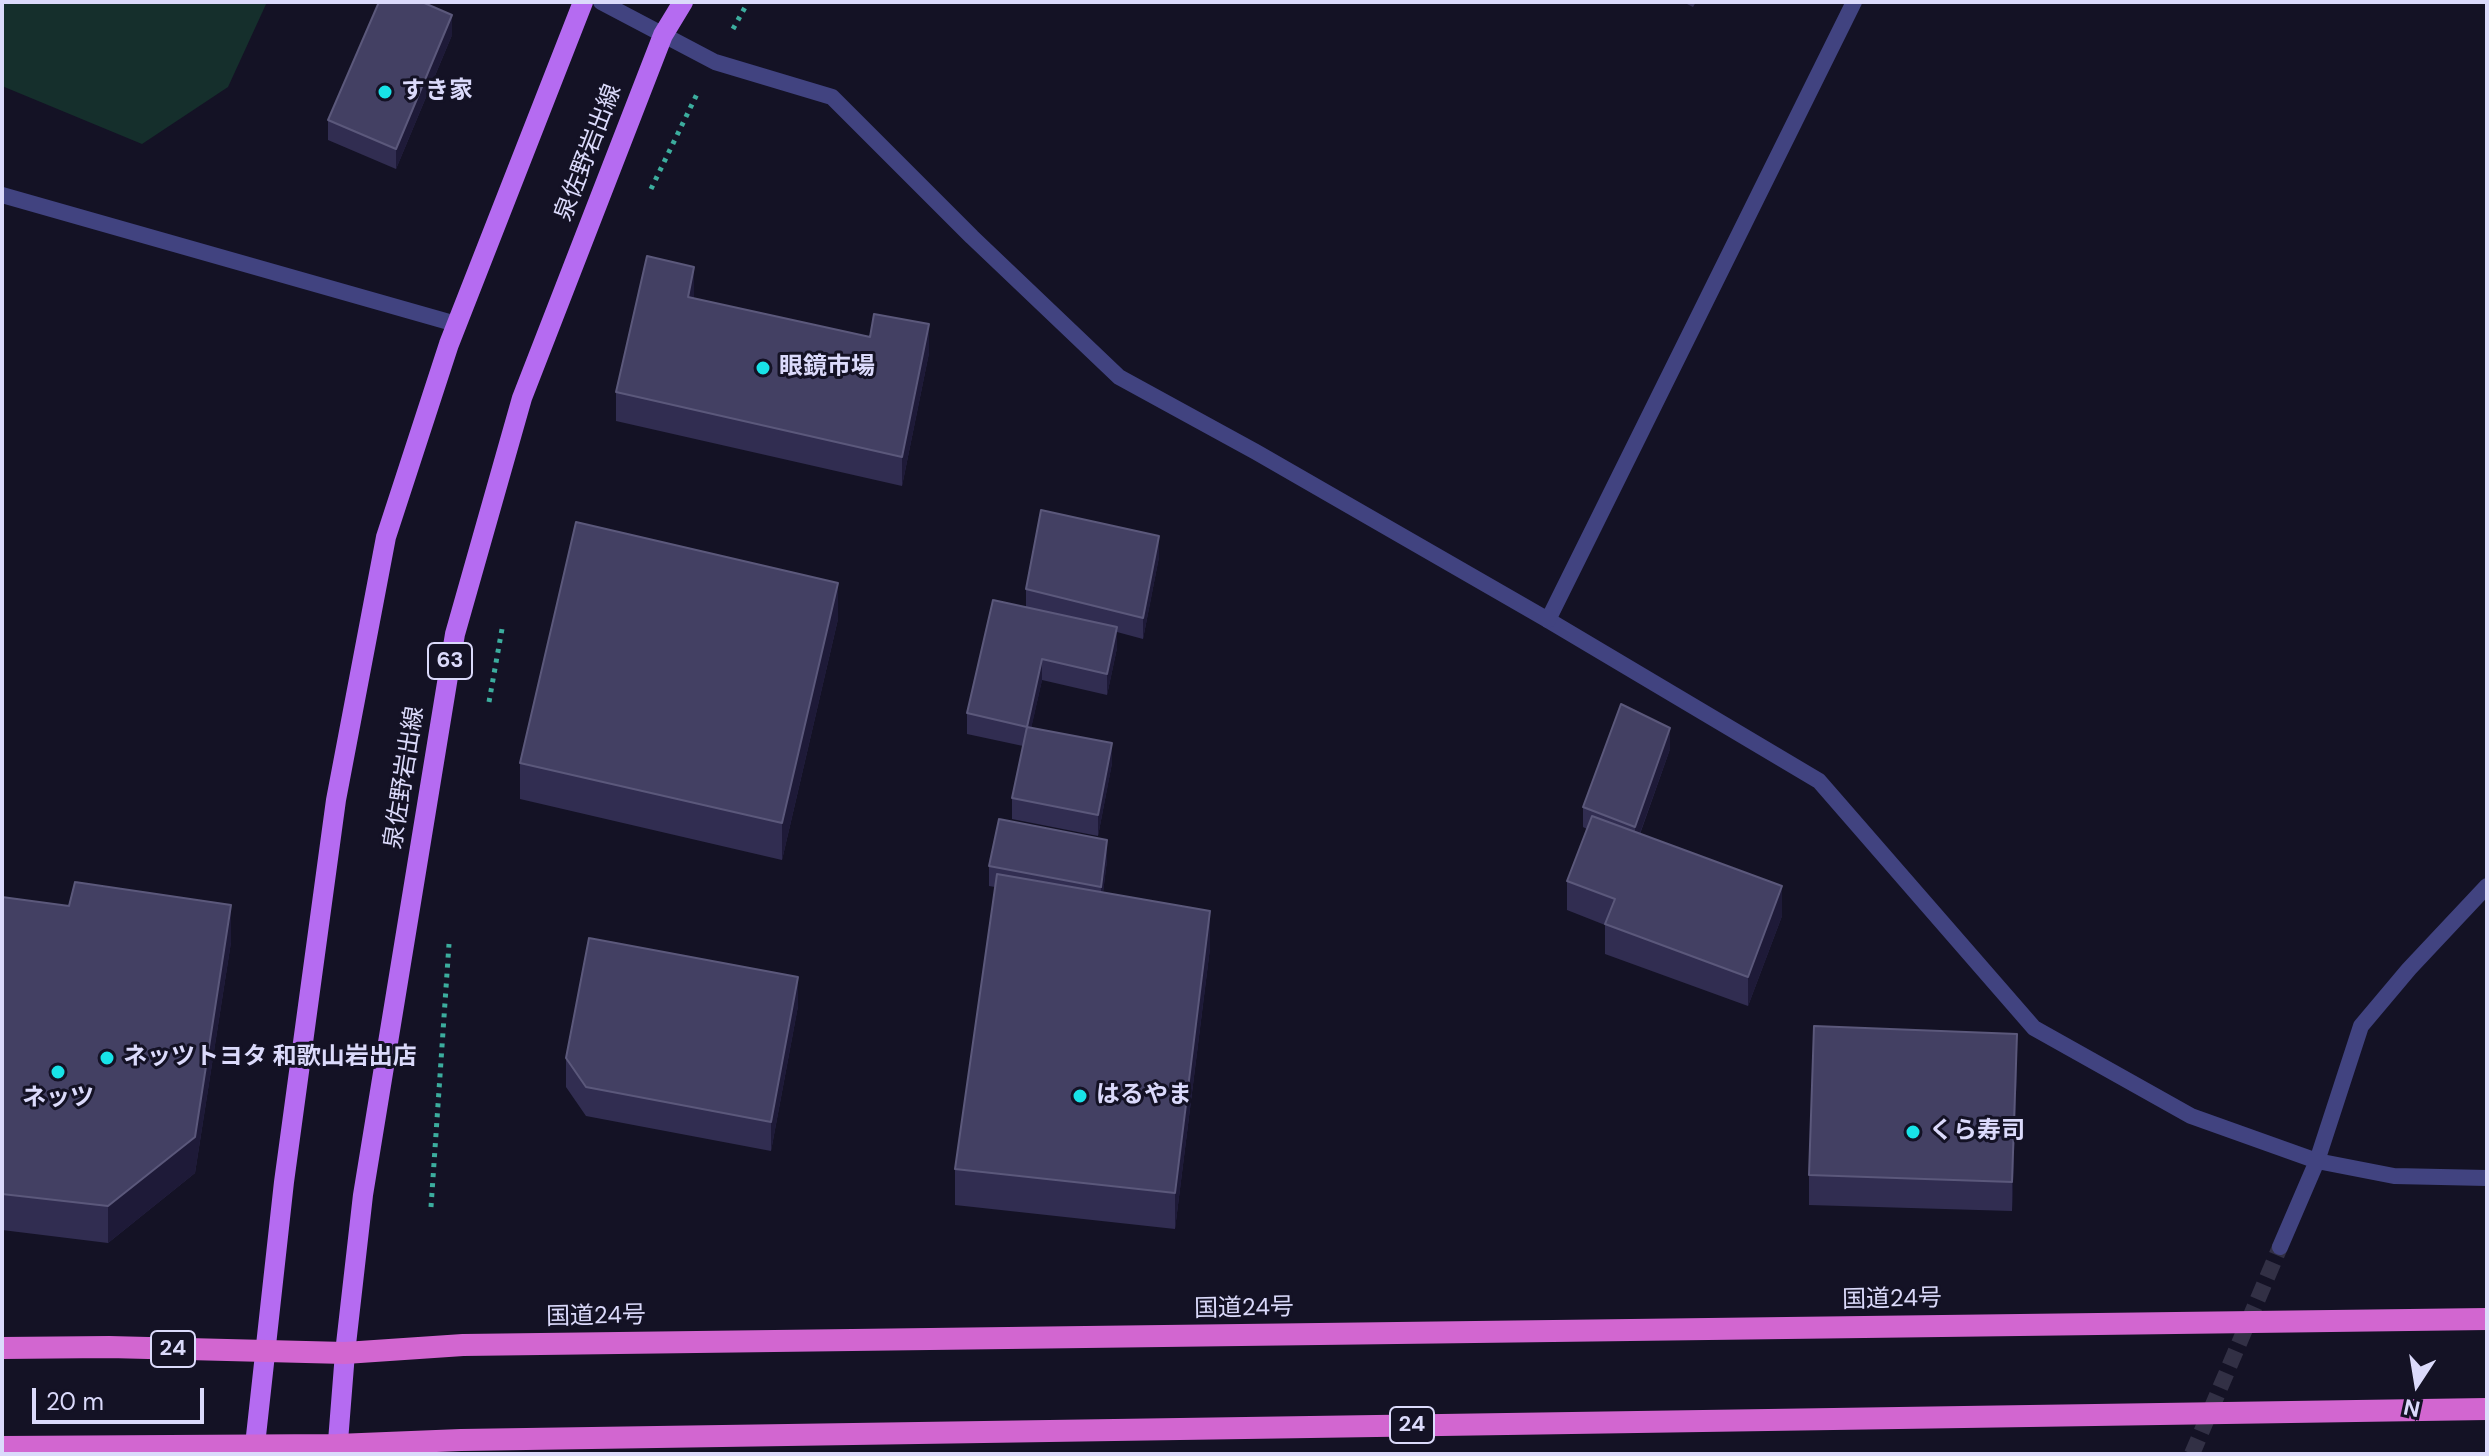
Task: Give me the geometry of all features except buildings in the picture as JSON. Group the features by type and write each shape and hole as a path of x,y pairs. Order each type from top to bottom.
{"highway":[{"name":"国道24号","path":"2,1348 109,1347 345,1353 463,1345 2487,1319"},
{"name":"24","path":"2,1447 337,1450 461,1440 2487,1409"}],"main road":[{"path":"255,1450 284,1182 336,800 386,537 456,324 583,2"},
{"name":"泉佐野岩出線","path":"337,1450 363,1195 455,634 522,398 663,35 683,2"}],"street":[{"path":"601,2 715,62 832,97 972,237 1119,377 1548,620 1819,781 2034,1028 2191,1116 2317,1161 2394,1176 2487,1178"},
{"path":"1548,620 1854,2"},
{"path":"2,195 456,324"},
{"path":"2280,1247 2317,1161 2361,1026 2409,969 2487,886"}],"path":[{"path":"649,193 748,2"},
{"path":"486,717 504,623"},
{"path":"431,1207 450,936"}],"green space":[{"path":"2,2 267,2 228,87 142,144 2,86"}],"tunnel":[{"path":"2192,1454 2280,1247"}],"place":[{"name":"すき家","path":"385,92"},
{"name":"眼鏡市場","path":"763,368"},
{"name":"ネッツトヨタ 和歌山岩出店","path":"107,1058"},
{"name":"ネッツ","path":"58,1072"},
{"name":"はるやま","path":"1080,1096"},
{"name":"くら寿司","path":"1913,1132"}]}
